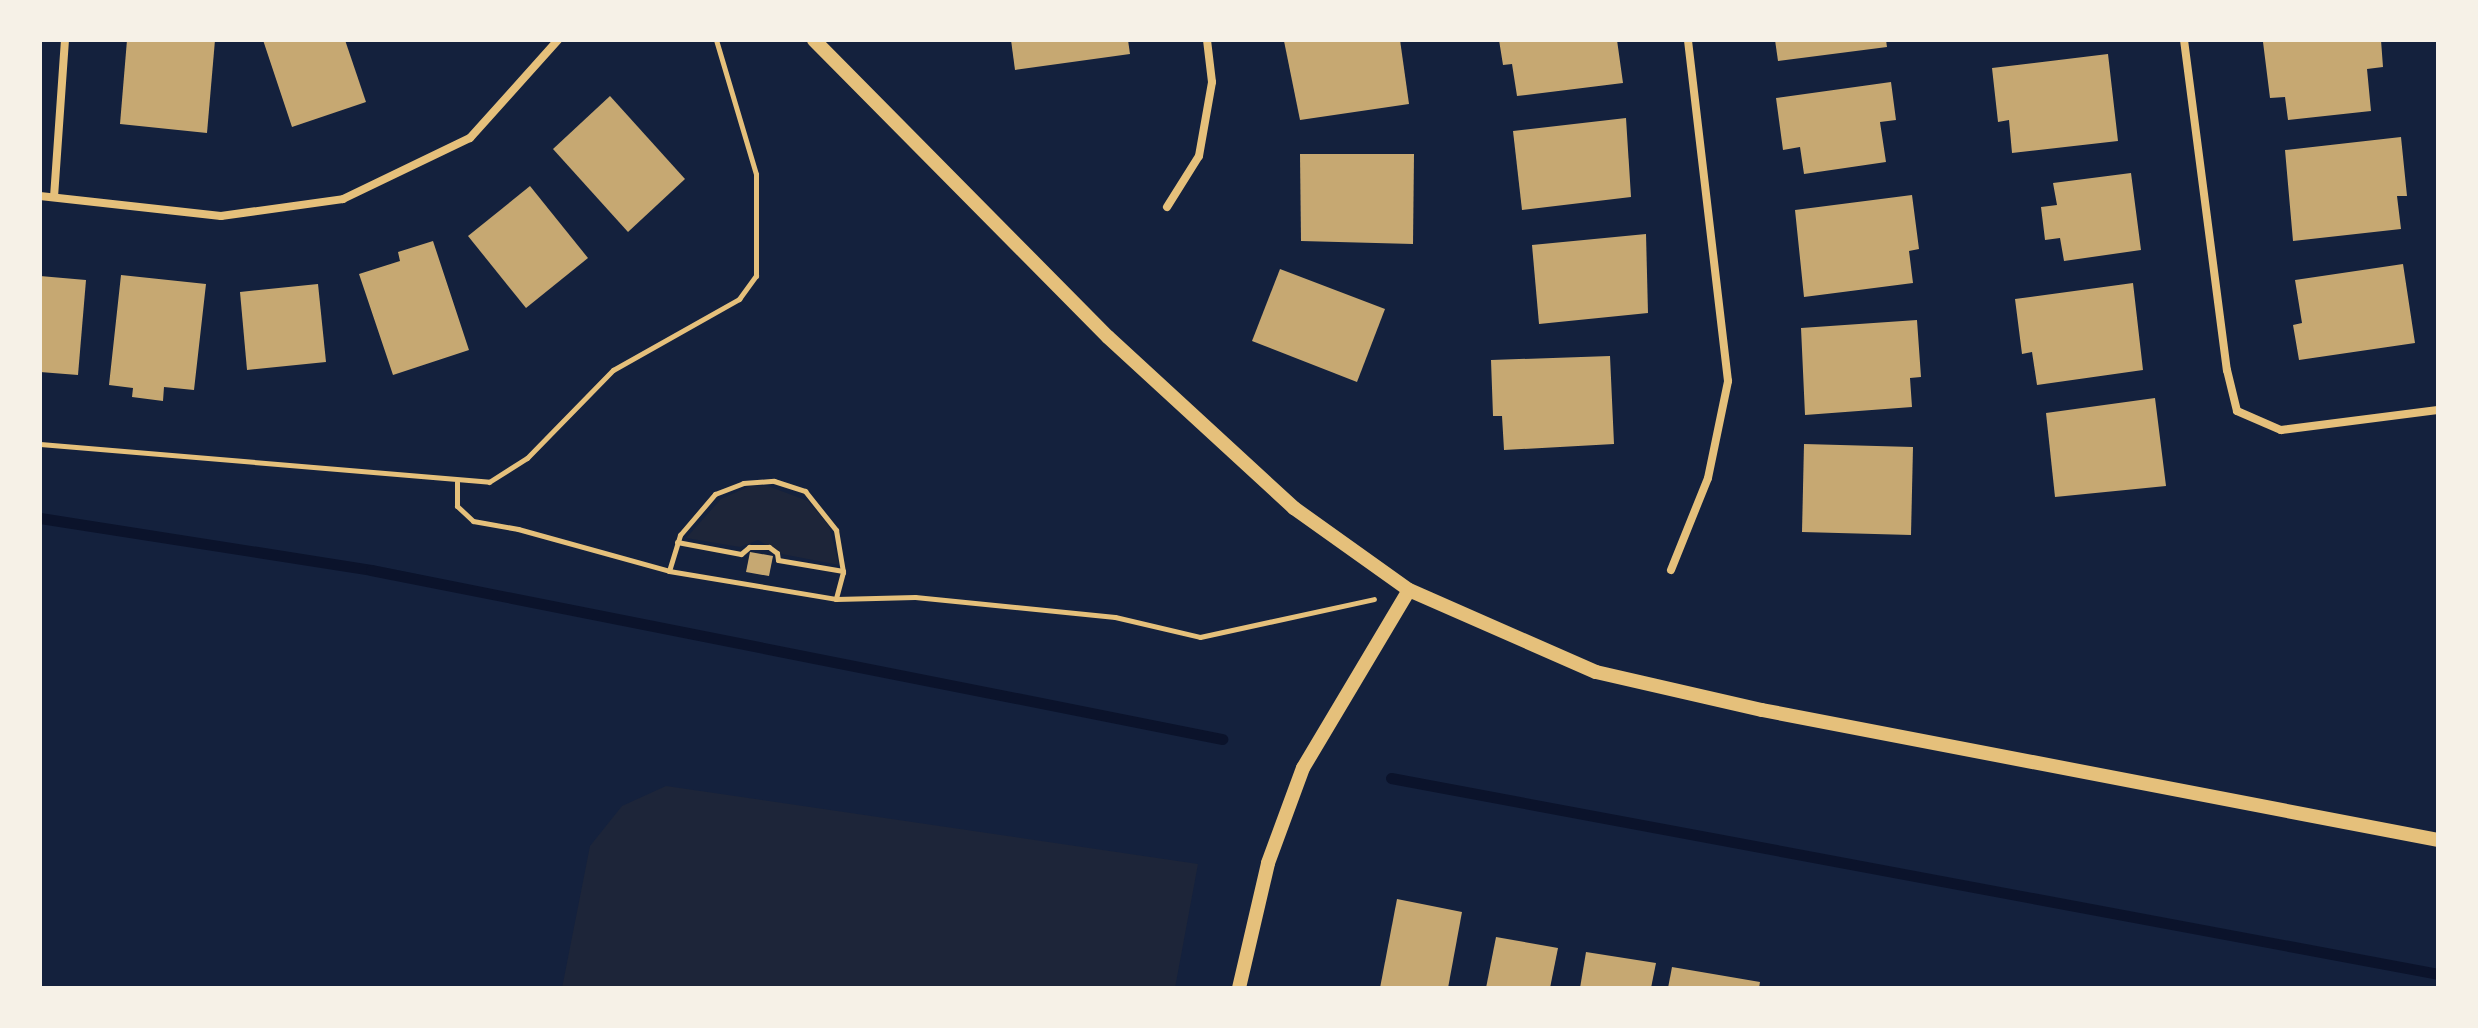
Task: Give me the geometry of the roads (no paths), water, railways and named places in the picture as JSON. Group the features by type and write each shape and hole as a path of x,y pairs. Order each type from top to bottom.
{"street":[{"path":"54,197 65,40"},
{"path":"40,196 221,216 343,199 470,138 558,40"},
{"path":"814,40 1108,337 1294,508 1409,590 1596,672 1762,710 2438,840"},
{"path":"1167,207 1199,156 1212,82 1207,40"},
{"path":"1671,570 1708,478 1728,381 1688,40"},
{"path":"2184,40 2227,370 2237,411 2281,430 2438,410"},
{"path":"1239,988 1268,863 1290,801 1329,718 1409,590"}],"waterway":[{"path":"40,518 371,570 1222,739"},
{"path":"1391,778 2438,974"}]}
